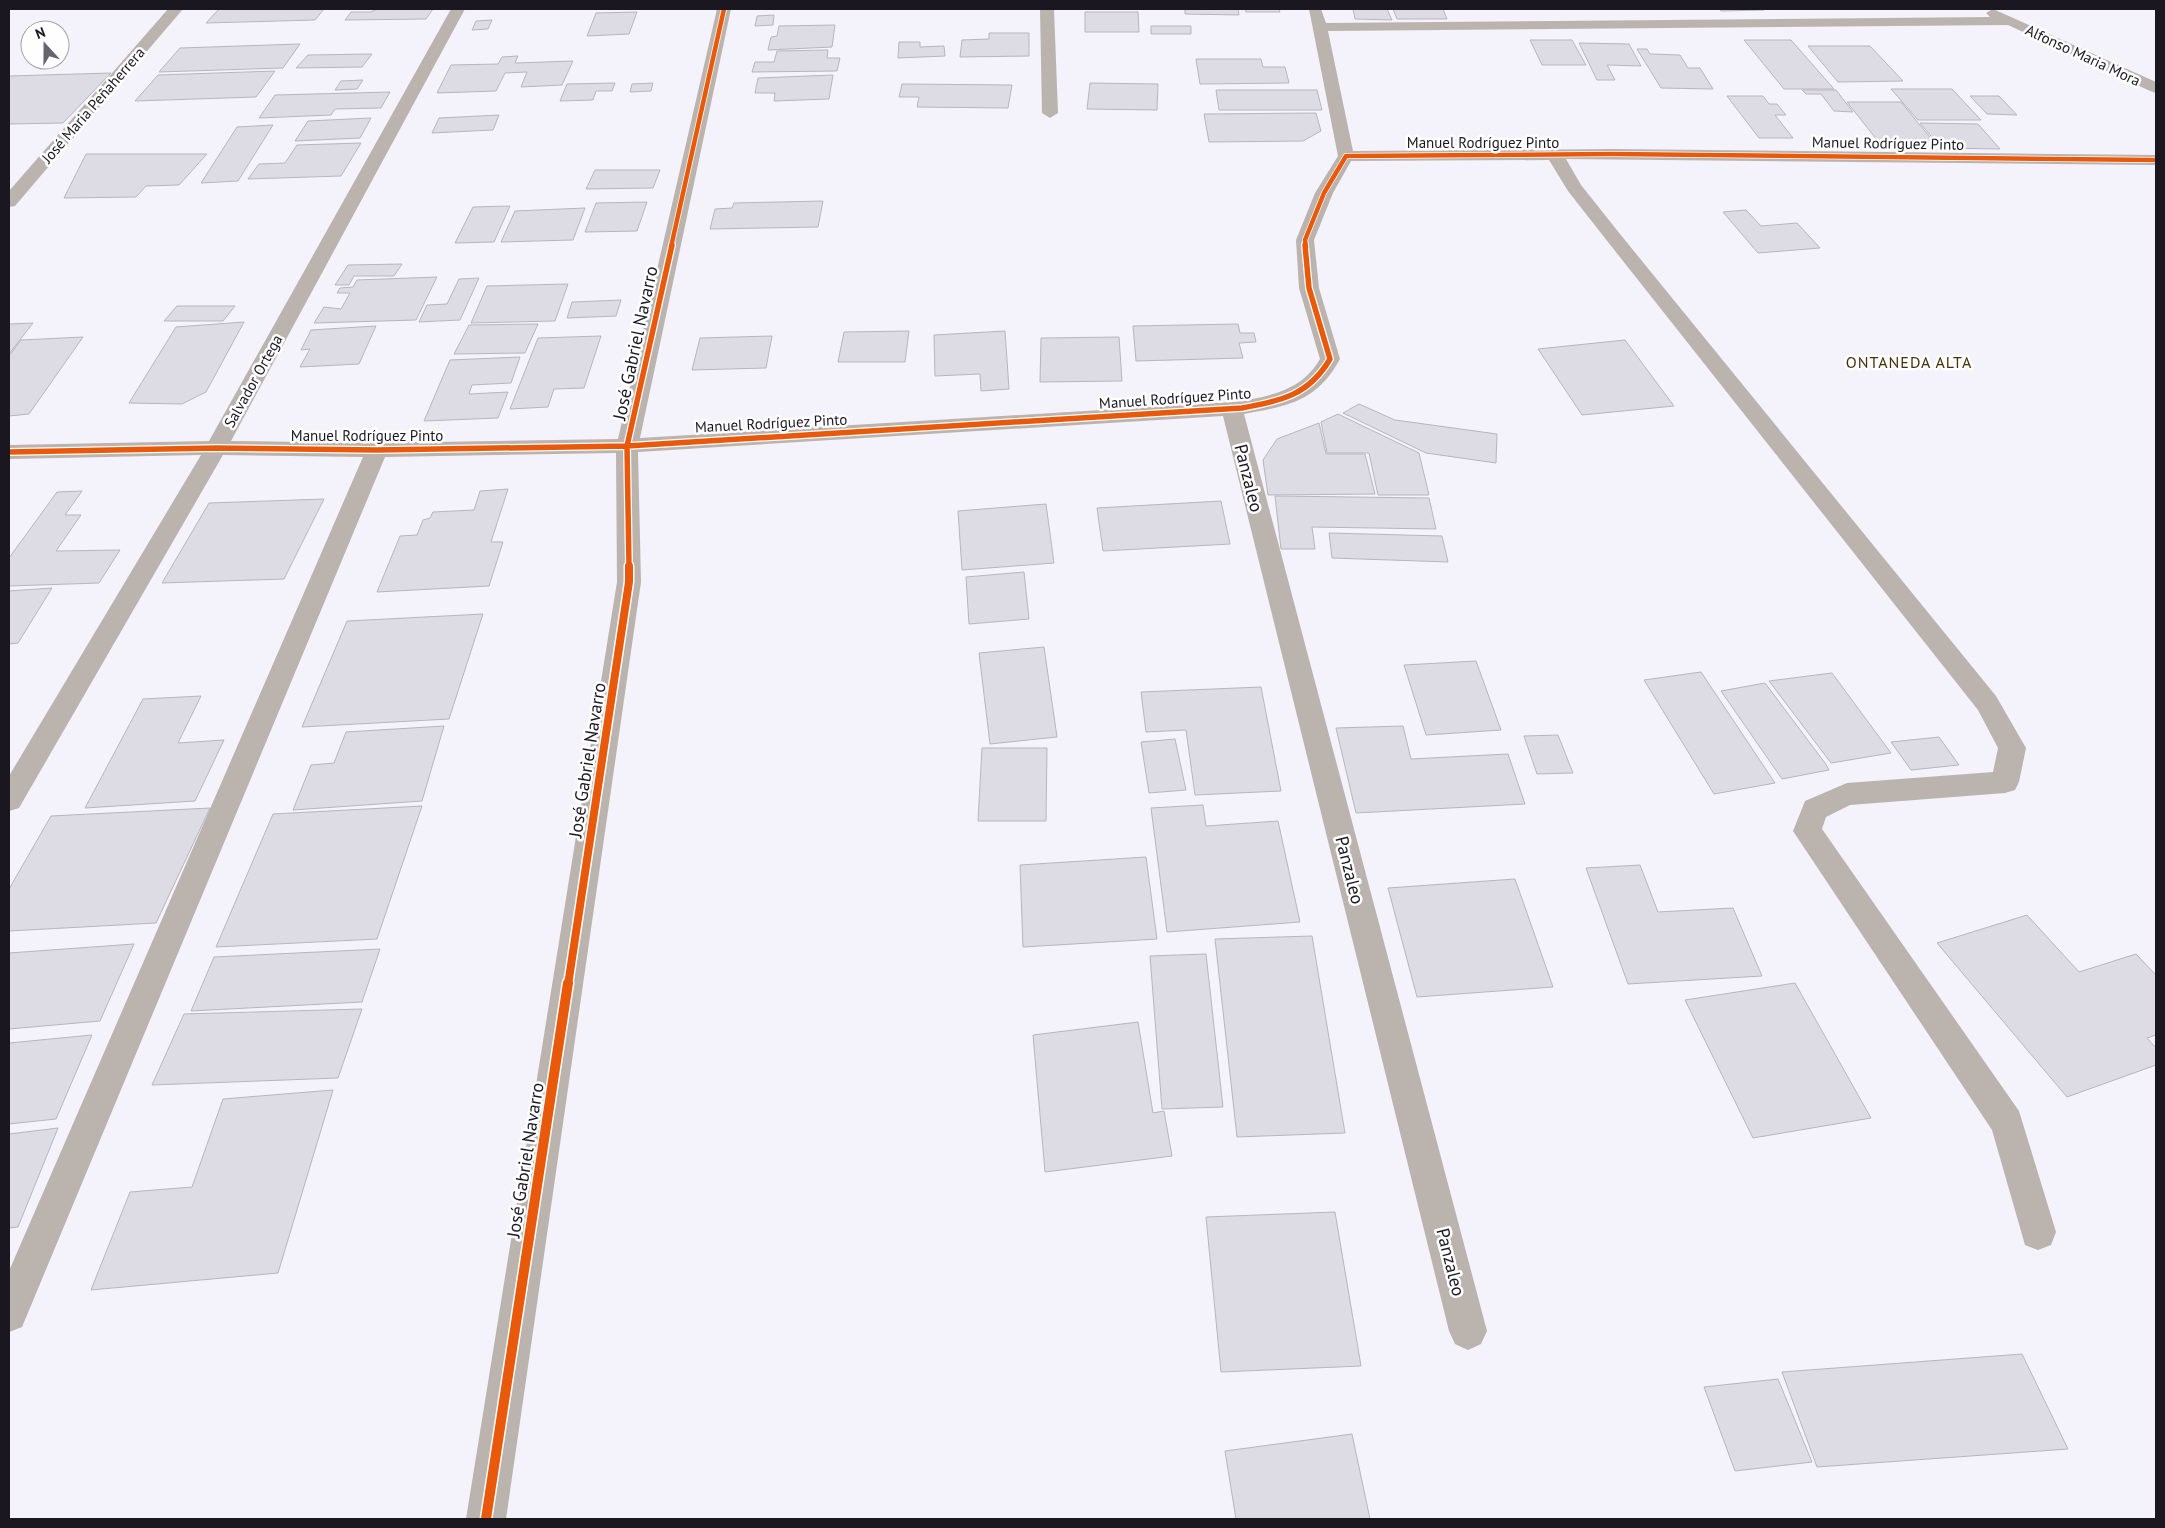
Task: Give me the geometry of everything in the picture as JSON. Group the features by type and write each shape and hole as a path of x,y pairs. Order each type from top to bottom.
{"street":[{"name":"José Maria Peñaherrera","path":"9,202 176,9"},
{"name":"Salvador Ortega","path":"9,800 216,448 458,9"},
{"name":"José Gabriel Navarro","path":"486,1519 629,582 628,446 724,9"},
{"path":"1048,9 1050,112"},
{"path":"1314,9 1320,27 1346,156"},
{"name":"Alfonso Maria Mora","path":"1982,9 2156,88"},
{"path":"1320,27 2010,21"},
{"name":"Manuel Rodríguez Pinto","path":"9,452 216,448 377,450 628,446 1232,409 1265,404 1294,394 1317,381 1330,359 1309,288 1306,240 1324,193 1346,156 1631,154 2156,160"},
{"path":"1556,156 1574,187 1614,238 1988,703 2012,748 2005,782 1847,794 1815,809 1807,831 2007,1123 2038,1232"},
{"name":"Panzaleo","path":"1232,409 1468,1331"},
{"path":"9,1314 377,450"}],"building":[{"path":"219,9 324,9 315,20 206,23"},
{"path":"377,9 433,9 426,19 345,20 351,12 371,12"},
{"path":"1185,9 1238,9 1239,15 1185,14"},
{"path":"1245,9 1279,9 1280,12 1246,12"},
{"path":"1353,9 1387,9 1392,20 1355,19"},
{"path":"1393,9 1443,9 1447,19 1397,19"},
{"path":"1719,9 1762,9 1764,10 1721,11"},
{"path":"637,12 629,34 587,36 596,13"},
{"path":"1085,12 1138,12 1139,32 1085,32"},
{"path":"774,15 773,25 755,26 757,16"},
{"path":"492,20 488,29 472,30 476,21"},
{"path":"835,25 832,47 768,50 771,37 777,36 779,26"},
{"path":"1151,26 1191,26 1191,34 1151,34"},
{"path":"989,33 1029,33 1029,56 960,57 962,40 989,39"},
{"path":"1530,40 1572,40 1586,65 1542,65"},
{"path":"1744,40 1791,40 1834,89 1784,89"},
{"path":"899,42 920,42 920,47 944,46 945,56 898,58"},
{"path":"1579,43 1629,44 1641,66 1607,65 1615,80 1597,80"},
{"path":"300,44 283,68 159,72 180,48"},
{"path":"1808,46 1870,46 1903,81 1838,82"},
{"path":"1637,49 1647,49 1650,54 1680,55 1688,68 1700,68 1713,89 1661,88"},
{"path":"828,50 827,58 840,58 837,71 752,72 755,62 774,62 777,51"},
{"path":"372,54 362,67 296,68 308,55"},
{"path":"518,56 515,63 573,61 562,85 521,87 527,72 505,73 496,91 437,93 451,65 498,64 502,57"},
{"path":"1196,59 1261,59 1263,67 1285,67 1289,83 1200,84"},
{"path":"275,71 256,97 135,101 158,75"},
{"path":"111,73 63,123 9,124 9,76"},
{"path":"833,75 829,99 774,101 775,93 755,93 758,78"},
{"path":"363,80 357,89 335,90 341,81"},
{"path":"615,83 612,91 596,91 593,100 560,101 567,84"},
{"path":"653,83 651,91 630,92 632,84"},
{"path":"1090,83 1158,84 1157,110 1087,109"},
{"path":"902,84 1012,85 1008,108 917,107 919,97 899,97"},
{"path":"1891,89 1952,89 1981,120 1918,120"},
{"path":"1216,90 1317,90 1322,110 1219,110"},
{"path":"1802,90 1836,90 1853,112 1834,111 1821,94 1806,94"},
{"path":"390,92 381,108 335,109 331,115 259,118 275,95"},
{"path":"1727,96 1763,96 1769,104 1777,104 1786,115 1775,115 1793,138 1759,138"},
{"path":"1970,96 1999,96 2017,115 1987,114"},
{"path":"1847,102 1901,102 1933,141 1877,140"},
{"path":"1316,113 1321,131 1303,141 1209,142 1204,114"},
{"path":"499,115 493,130 432,133 439,118"},
{"path":"371,118 360,138 295,141 308,121"},
{"path":"1920,123 1978,124 2000,149 1941,148"},
{"path":"273,125 238,181 201,183 237,127"},
{"path":"361,143 341,176 248,179 259,164 285,163 297,145"},
{"path":"86,154 207,154 179,185 146,186 136,197 64,198"},
{"path":"595,170 660,170 653,188 586,189"},
{"path":"823,201 818,227 710,229 715,209 732,208 734,203"},
{"path":"647,202 637,231 585,232 596,203"},
{"path":"510,206 494,242 455,243 473,207"},
{"path":"585,208 573,240 501,242 515,211"},
{"path":"1746,210 1761,226 1797,223 1820,248 1758,253 1723,212"},
{"path":"402,264 394,276 354,276 349,285 335,285 348,265"},
{"path":"437,277 416,320 314,323 324,307 341,309 350,293 337,293 340,288 353,287 357,280"},
{"path":"479,278 460,320 419,322 427,305 447,304 459,279"},
{"path":"568,284 555,321 471,323 487,286"},
{"path":"621,300 616,316 567,318 572,302"},
{"path":"177,306 235,306 223,321 164,321"},
{"path":"244,322 206,392 182,404 129,403 176,327"},
{"path":"33,323 9,354 9,324"},
{"path":"538,324 525,353 454,354 469,325"},
{"path":"1238,324 1240,333 1254,333 1256,342 1239,343 1243,358 1136,361 1133,326"},
{"path":"376,326 359,364 300,367 310,349 301,350 311,330"},
{"path":"909,331 905,362 838,362 844,332"},
{"path":"1005,331 1009,389 981,391 980,374 935,376 934,335"},
{"path":"601,336 584,388 554,389 548,407 510,409 538,338"},
{"path":"772,336 766,368 692,370 700,338"},
{"path":"83,337 29,414 9,416 9,356 21,340"},
{"path":"1119,337 1122,381 1040,382 1041,338"},
{"path":"1625,340 1674,406 1582,415 1538,349"},
{"path":"520,357 511,383 472,385 469,394 508,392 498,418 424,421 450,360"},
{"path":"1359,404 1395,420 1497,434 1496,463 1426,453 1343,413"},
{"path":"1338,414 1419,453 1429,495 1378,495 1369,453 1327,453 1321,422"},
{"path":"1319,423 1326,454 1365,454 1375,494 1268,495 1263,460 1277,439"},
{"path":"508,489 491,542 503,542 489,586 377,592 400,536 417,535 423,520 430,518 433,512 474,510 480,491"},
{"path":"82,491 65,515 81,515 56,551 120,550 99,583 9,586 9,558 57,492"},
{"path":"1275,496 1429,498 1436,529 1312,527 1315,549 1281,549"},
{"path":"324,499 284,579 162,583 209,503"},
{"path":"1221,501 1230,544 1103,551 1097,508"},
{"path":"1046,504 1054,563 962,570 958,511"},
{"path":"1329,533 1442,536 1448,562 1332,558"},
{"path":"1024,572 1029,619 969,624 966,577"},
{"path":"52,588 18,643 9,644 9,591"},
{"path":"483,614 449,719 302,727 347,621"},
{"path":"1044,647 1057,737 990,744 979,653"},
{"path":"1476,661 1501,730 1426,735 1404,665"},
{"path":"1701,672 1775,783 1714,794 1644,680"},
{"path":"1832,673 1891,753 1831,763 1769,681"},
{"path":"1765,683 1829,770 1782,779 1721,691"},
{"path":"1261,687 1281,791 1195,795 1186,730 1146,732 1141,692"},
{"path":"201,696 178,743 224,740 195,801 85,808 143,699"},
{"path":"444,726 422,801 293,810 311,765 334,763 346,732"},
{"path":"1403,726 1411,759 1508,754 1525,804 1356,813 1336,728"},
{"path":"1558,735 1573,773 1537,774 1524,736"},
{"path":"1939,737 1959,765 1911,770 1891,742"},
{"path":"1175,739 1186,790 1149,793 1141,742"},
{"path":"982,748 1047,748 1046,821 978,821"},
{"path":"1203,805 1206,826 1278,821 1300,922 1167,932 1151,808"},
{"path":"422,806 377,939 216,947 273,814"},
{"path":"210,808 156,923 9,931 9,889 51,816"},
{"path":"1146,857 1157,939 1023,947 1020,865"},
{"path":"1640,865 1658,912 1733,908 1762,976 1628,984 1586,868"},
{"path":"1515,879 1553,987 1417,997 1388,888"},
{"path":"2027,915 2079,972 2136,954 2156,975 2156,1035 2147,1038 2156,1048 2156,1065 2067,1097 1937,943"},
{"path":"1312,936 1345,1133 1237,1137 1215,939"},
{"path":"134,944 100,1021 9,1029 9,953"},
{"path":"380,949 362,1002 191,1011 214,957"},
{"path":"1206,954 1223,1107 1162,1109 1150,956"},
{"path":"1795,983 1871,1118 1753,1138 1685,1000"},
{"path":"362,1009 338,1078 152,1085 184,1014"},
{"path":"1138,1022 1153,1113 1164,1111 1172,1156 1045,1172 1033,1035"},
{"path":"92,1035 56,1119 9,1124 9,1043"},
{"path":"333,1090 278,1273 91,1290 130,1192 192,1187 223,1099"},
{"path":"58,1128 18,1227 9,1228 9,1134"},
{"path":"1335,1212 1361,1366 1221,1372 1206,1217"},
{"path":"2022,1354 2068,1449 1817,1467 1782,1372"},
{"path":"1778,1379 1812,1462 1735,1471 1704,1387"},
{"path":"1352,1434 1370,1519 1236,1519 1225,1451"}],"cycle path":[{"path":"486,1519 629,582 627,446 724,9"},
{"path":"9,452 216,448 377,450 627,446 1232,409 1278,400 1301,391 1317,379 1330,359 1309,288 1305,240 1324,193 1346,156 1612,154 2156,160"}],"district":[{"name":"ONTANEDA ALTA","path":"1909,362"}]}
